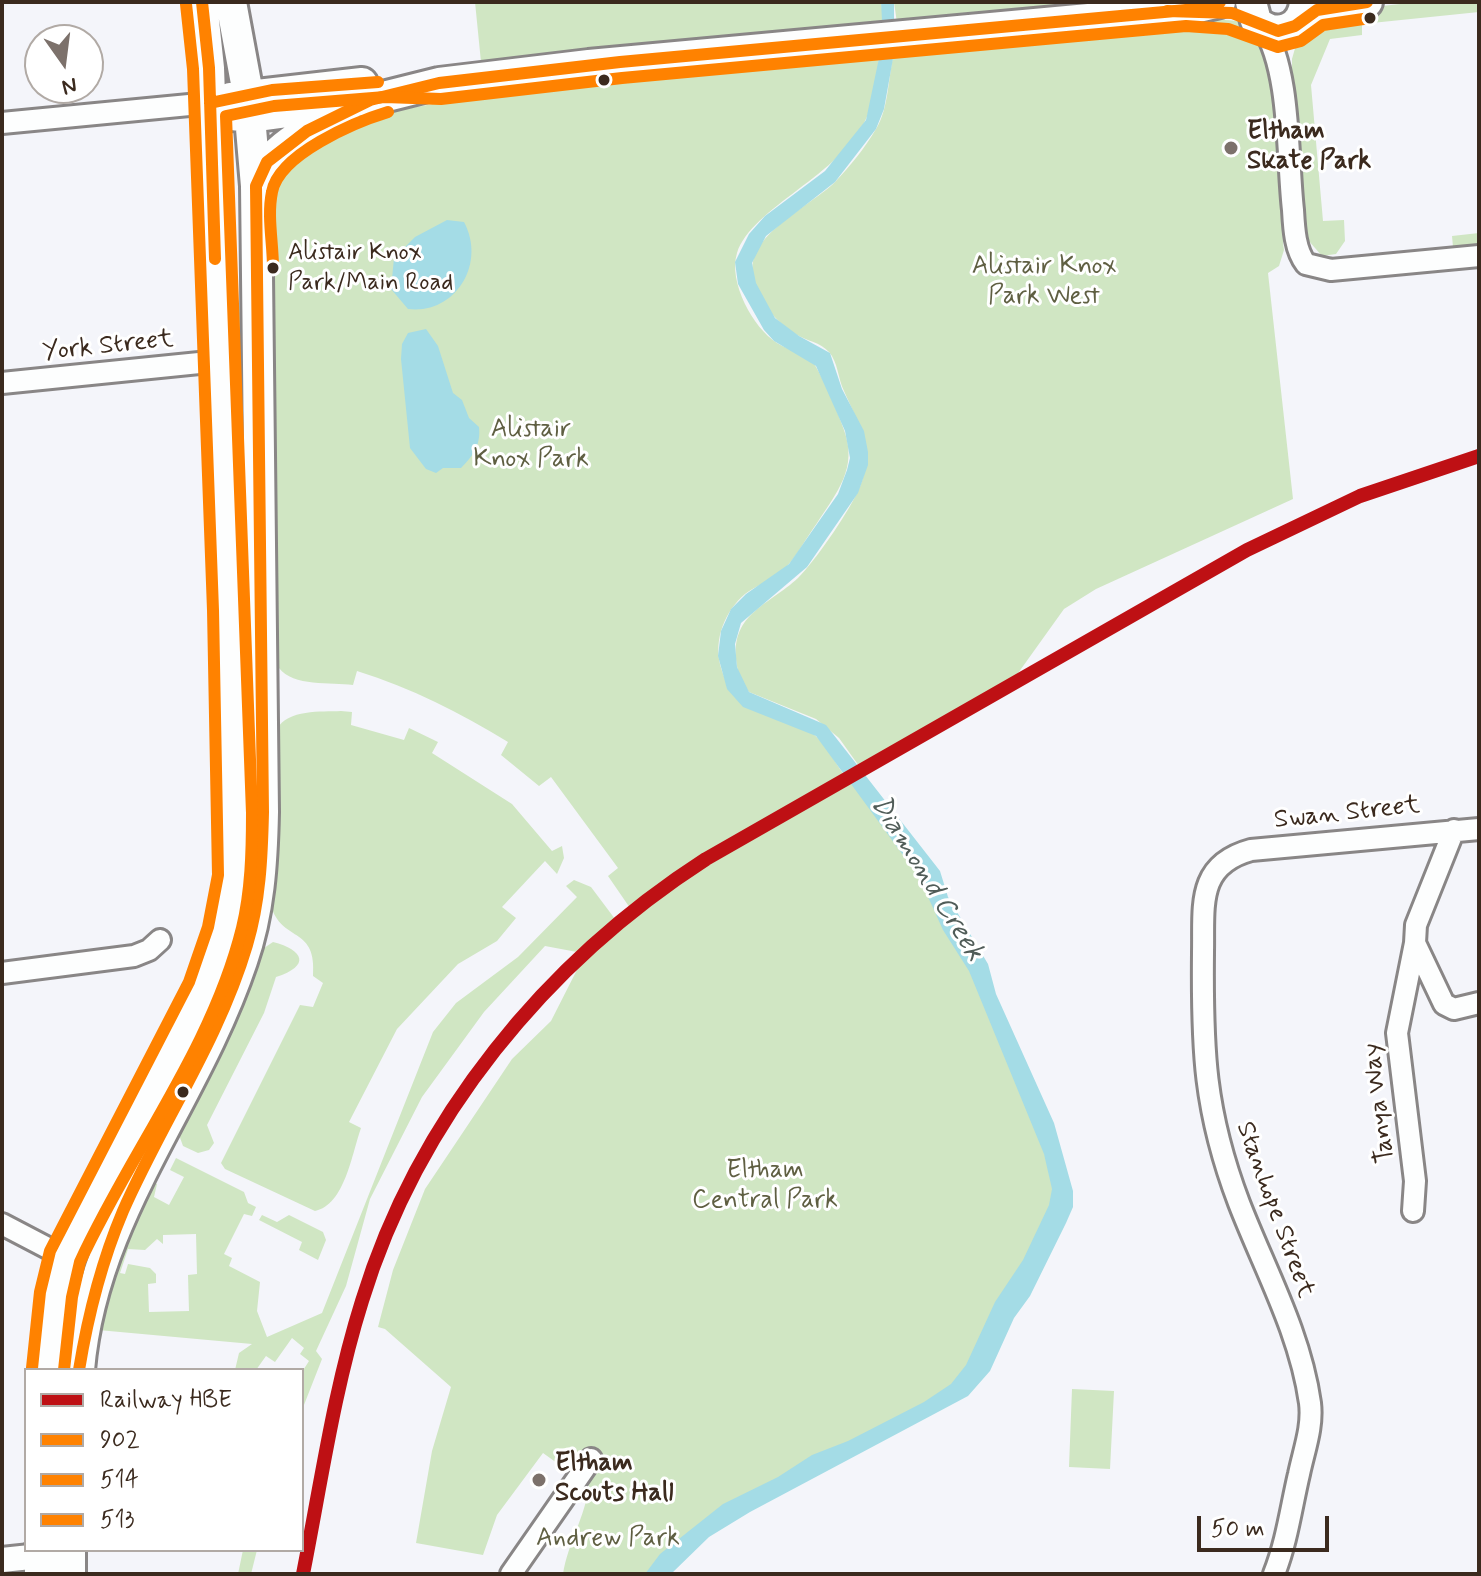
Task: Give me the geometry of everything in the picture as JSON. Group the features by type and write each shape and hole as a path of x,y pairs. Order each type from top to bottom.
{"main road":[{"path":"48,1368 56,1294 65,1257 204,988 224,931 232,896 236,828 232,698 210,103 202,2"},
{"path":"79,1368 87,1305 96,1273 125,1205 220,1016 251,931 262,843 256,186 249,106 231,2"},
{"path":"249,106 370,100 439,83 620,62 1186,10 1220,2"},
{"path":"1186,10 1256,16 1278,31 1300,16 1323,8 1367,2"},
{"path":"210,103 230,114 249,106 367,82 439,83"},
{"path":"256,186 267,162 288,144 370,100"},
{"path":"232,698 245,705 261,697"},
{"path":"232,896 251,931"},
{"path":"65,1257 96,1273"},
{"path":"70,1552 70,1574"}],"street":[{"path":"1256,16 1274,47 1281,76 1293,215 1298,249 1306,264 1331,270 1479,256"},
{"path":"1281,76 1300,16"},
{"path":"2,123 210,103"},
{"name":"York Street","path":"2,383 219,361"},
{"name":"Swan Street","path":"1222,862 1251,850 1479,829"},
{"name":"Tanya Way","path":"1413,1211 1415,1181 1397,1033 1416,925 1454,830"},
{"name":"Stanhope Street","path":"1222,862 1206,887 1204,902 1202,1044 1207,1096 1237,1199 1294,1339 1310,1405 1310,1429 1292,1517 1274,1574"},
{"path":"2,973 134,956 149,950 160,940"},
{"path":"1415,943 1444,1004 1454,1009 1479,1003"},
{"path":"2,1224 65,1257"},
{"path":"511,1574 591,1459"},
{"path":"2,1547 24,1552"},
{"path":"2,1560 41,1555"}],"green space":[{"path":"475,2 881,2 884,24 481,62"},
{"path":"894,2 1102,2 897,23"},
{"path":"1418,2 1479,2 1479,12 1362,24 1362,35 1330,39 1311,85 1323,221 1344,220 1345,241 1336,254 1322,256 1308,240 1305,221 1292,85 1292,59 1299,34 1328,12"},
{"name":"Alistair Knox Park West","path":"1230,20 1251,26 1262,45 1268,70 1284,250 1279,266 1268,273 1293,499 1096,589 1064,609 1016,676 859,766 839,738 816,719 749,692 737,668 736,643 746,620 798,578 813,561 852,503 866,465 864,441 832,356 822,346 789,330 774,316 758,291 753,272 754,258 770,233 835,182 867,143 883,112 894,53"},
{"name":"Alistair Knox Park","path":"880,54 869,112 854,139 818,174 760,221 746,236 735,265 739,290 759,327 777,343 811,361 817,369 842,424 848,456 847,468 838,490 792,561 777,575 745,594 727,617 720,635 720,664 726,682 744,704 810,732 825,746 844,775 698,860 630,908 608,876 618,868 551,777 539,786 501,755 508,742 435,702 357,671 353,685 303,681 285,674 279,668 273,226 266,191 267,176 345,122 364,117 522,87 806,56 807,61"},
{"path":"244,146 249,618 244,649 235,374 242,269 238,147"},
{"path":"1479,233 1479,245 1453,247 1452,236"},
{"path":"352,712 351,725 404,740 409,728 438,742 432,753 512,804 552,851 562,846 564,858 557,874 545,861 502,907 516,918 497,941 458,964 397,1029 349,1122 361,1128 346,1177 334,1199 315,1211 225,1169 221,1163 300,1005 313,1007 323,983 313,976 313,960 305,942 277,919 272,909 278,812 277,729 297,715"},
{"name":"Eltham Central Park","path":"859,776 977,956 1060,1199 954,1391 721,1517 660,1574 563,1574 589,1486 543,1453 497,1515 483,1555 416,1543 432,1451 451,1387 385,1329 378,1327 393,1270 425,1189 512,1059 551,1021 583,958 673,886"},
{"path":"574,880 591,887 615,919 577,952 545,946 484,1012 422,1097 370,1199 346,1286 316,1351 322,1359 304,1405 304,1369 309,1361 300,1354 304,1348 292,1338 275,1362 266,1356 257,1368 235,1368 239,1353 252,1344 98,1330 103,1302 150,1180 157,1184 154,1197 169,1205 184,1177 170,1170 176,1158 244,1192 248,1203 256,1207 252,1216 244,1214 224,1254 232,1258 229,1266 260,1282 257,1311 267,1337 322,1313 433,1032 456,1003 518,957 577,897 566,886","holes":["196,1234 197,1274 188,1275 189,1311 149,1312 148,1284 156,1283 156,1274 150,1268 128,1264 125,1274 120,1273 128,1249 145,1250 157,1239 163,1244 163,1235"]},
{"path":"273,942 291,949 297,954 299,963 276,977 264,1013 207,1125 214,1143 209,1150 198,1153 183,1146 178,1132 232,1024 261,950"},
{"path":"262,1215 277,1222 289,1215 323,1232 326,1240 318,1260 299,1250 302,1242 259,1220"},
{"path":"1072,1389 1114,1391 1110,1469 1069,1467"},
{"path":"243,1552 256,1552 251,1574 238,1574"}],"water":[{"name":"Diamond Creek","path":"881,2 894,2 894,53 884,109 876,129 835,182 766,236 752,263 756,283 775,318 830,353 842,389 864,431 868,465 858,493 807,567 741,623 735,644 737,667 749,692 826,725 940,871 948,897 988,964 996,994 1054,1123 1073,1191 1073,1207 1030,1296 1014,1318 990,1371 968,1396 750,1512 709,1537 671,1574 645,1574 660,1554 723,1504 778,1477 812,1455 848,1441 924,1402 951,1384 966,1365 995,1302 1023,1260 1049,1205 1052,1189 1044,1154 969,971 943,930 919,877 816,736 743,707 727,689 718,656 721,631 731,609 746,594 789,564 838,494 850,458 845,431 816,366 774,341 764,330 738,284 735,262 749,234 765,216 825,171 866,120 883,39"},
{"path":"447,220 464,222 470,238 469,270 462,284 439,304 425,309 408,309 391,289 394,258 415,237"},
{"path":"426,329 438,346 453,393 462,400 469,418 479,427 477,445 465,464 461,468 443,468 436,473 426,469 410,448 401,359 402,344 408,333"}],"rail line":[{"name":"HBE","path":"303,1574 352,1335 386,1234 417,1169 453,1108 495,1050 542,996 593,946 648,900 706,859 1247,550 1360,496 1479,456"}],"transit line":[{"name":"902","path":"202,2 209,68 215,259"},
{"name":"902","path":"79,1368 96,1289 115,1231 138,1178 221,1014 247,945 258,896 263,812 256,186 267,162 307,131 370,100 439,83 620,62 1186,10 1220,2"},
{"name":"902","path":"1167,11 1232,13 1278,31 1295,26 1317,10 1367,2"},
{"name":"513","path":"32,1368 40,1292 50,1251 189,982 208,927 218,875 213,610 193,69 186,4"},
{"name":"514","path":"64,1368 72,1297 80,1262 211,1016 229,973 247,900 252,813 226,116 274,106 385,97 441,99 622,78 1186,26 1228,29 1278,47 1301,41 1323,25 1370,18"},
{"name":"902","path":"210,103 272,90 378,82"},
{"name":"514","path":"273,268 270,210 272,192 278,178 288,165 320,142 357,123 388,112"}],"place":[{"name":"Eltham Skate Park","path":"1231,148"},
{"name":"Alistair Knox Park/Main Road","path":"273,268"},
{"name":"Eltham Scouts Hall","path":"539,1480"}],"park label":[{"name":"Andrew Park","path":"608,1540"}]}
